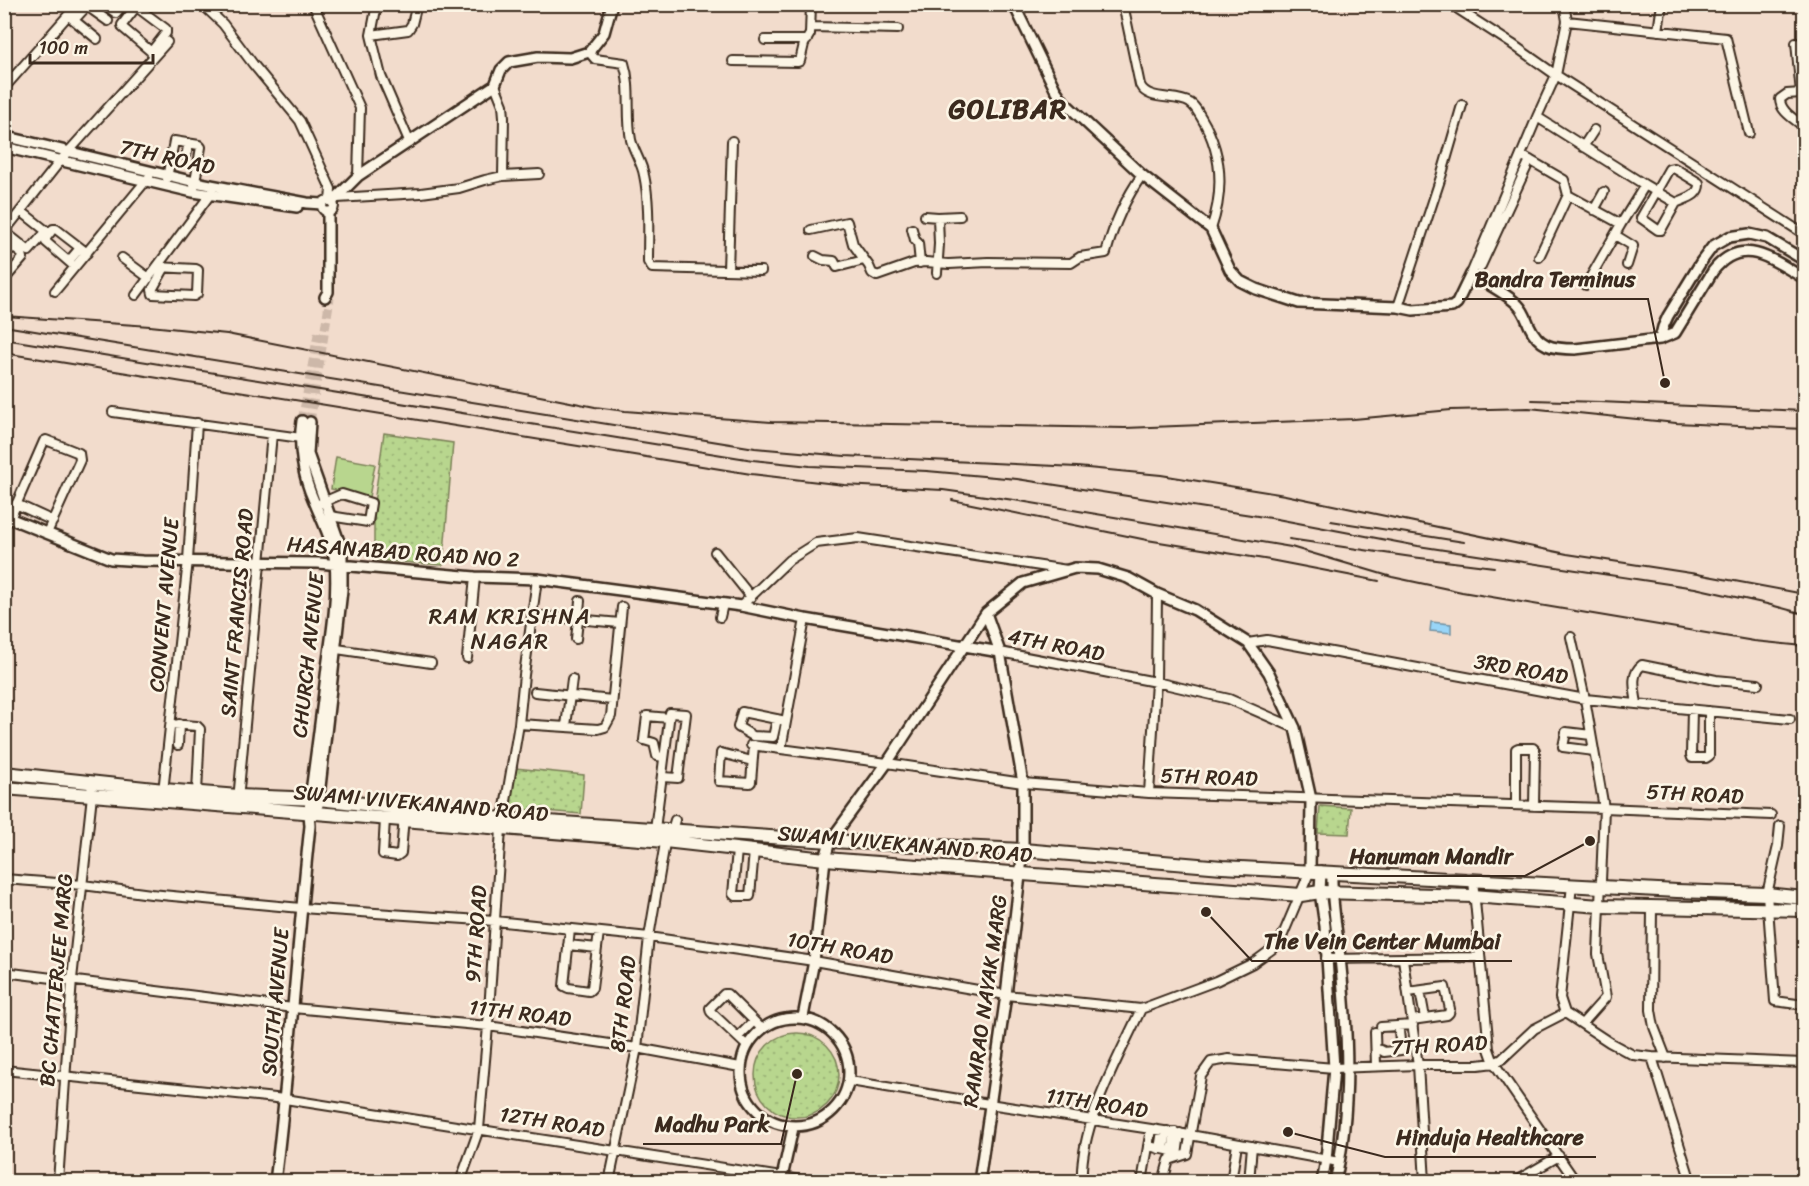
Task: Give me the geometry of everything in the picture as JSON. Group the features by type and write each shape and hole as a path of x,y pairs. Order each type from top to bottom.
{"main road":[{"name":"SWAMI VIVEKANAND ROAD","path":"4,773 92,789 238,801 314,799 404,815 502,824 667,830 830,841 1023,850 1222,867 1767,894 1804,898"},
{"name":"SWAMI VIVEKANAND ROAD","path":"4,788 92,789"},
{"name":"SWAMI VIVEKANAND ROAD","path":"163,796 197,793 313,814 385,819 404,815"},
{"name":"SWAMI VIVEKANAND ROAD","path":"667,830 699,845 825,860 1301,895 1326,892 1473,896 1600,906 1804,910"},
{"path":"699,845 700,832"}],"street":[{"path":"104,4 116,13 123,4"},
{"path":"202,4 223,24 253,64 289,105 300,121 331,189 328,296"},
{"path":"313,4 360,108 358,176"},
{"path":"377,4 371,35 381,76 410,143"},
{"path":"371,35 408,30 412,24 417,4"},
{"path":"329,204 358,176 495,85 501,70 509,62 538,57 570,58 589,52 604,33 612,4"},
{"path":"733,61 800,61 810,34 811,4"},
{"path":"1011,4 1017,10 1054,89 1064,102 1142,175 1211,229 1230,270 1240,281 1256,289 1299,303 1398,307 1413,310 1452,307 1458,303 1556,75 1568,21 1564,4"},
{"path":"1123,4 1142,91 1185,100 1194,105 1216,147 1221,184 1211,229"},
{"path":"1450,4 1804,234"},
{"path":"1658,31 1662,4"},
{"path":"4,88 71,18 87,6 108,21"},
{"path":"21,211 45,230 45,233 29,251 4,232 7,218 21,211 64,156 153,53 166,33 166,29 135,8 122,26 153,53"},
{"path":"71,18 97,39"},
{"path":"1568,21 1726,38 1749,133"},
{"path":"811,27 898,29"},
{"path":"765,40 807,40"},
{"path":"153,53 167,42"},
{"path":"1796,43 1803,93 1786,94 1780,102 1781,107 1804,127"},
{"path":"589,52 595,59 624,63 629,78 627,109 632,142 644,173 649,266 652,268 761,272"},
{"path":"5,73 13,78"},
{"path":"495,85 503,105 503,176"},
{"path":"1398,307 1462,105"},
{"path":"1537,117 1676,203"},
{"path":"1583,147 1594,130"},
{"name":"7TH ROAD","path":"4,136 64,156 153,172 166,181"},
{"path":"728,270 732,141"},
{"path":"166,181 173,142 199,145 201,147 194,187"},
{"path":"186,156 189,143"},
{"path":"4,147 64,156 146,181 166,181 306,208 459,188 503,176 539,174"},
{"path":"1521,155 1564,180 1568,195 1539,257"},
{"path":"1480,268 1530,160"},
{"path":"1670,168 1699,183 1700,187 1696,194 1676,203 1661,230 1641,218 1670,168"},
{"path":"55,291 83,250 153,172"},
{"path":"811,230 846,221 853,244 872,273 877,276 920,263 1071,263 1080,257 1106,252 1129,193 1142,175"},
{"path":"1586,285 1645,185"},
{"path":"153,288 139,291 161,267 213,191"},
{"path":"1594,210 1604,192"},
{"path":"1568,195 1621,224"},
{"path":"926,216 938,218 960,216"},
{"path":"937,273 938,218"},
{"path":"72,264 46,242 52,229 56,229 83,250"},
{"path":"912,229 918,243 920,263"},
{"path":"1660,339 1668,316 1701,262 1713,246 1729,237 1749,234 1767,238 1804,260"},
{"path":"29,235 38,242"},
{"path":"1615,235 1633,246 1626,265"},
{"path":"4,240 23,256 23,259 4,280"},
{"path":"1471,274 1517,303 1524,312 1536,339 1551,347 1575,349 1660,339 1675,333 1713,271 1719,263 1732,254 1745,252 1761,254 1804,278"},
{"path":"815,256 823,260 834,261 837,267 864,260"},
{"path":"122,258 149,278"},
{"path":"161,267 198,270 197,294 194,296 154,294 153,288 161,267"},
{"path":"113,412 301,438"},
{"name":"CHURCH AVENUE","path":"313,814 339,565 327,529 308,454 306,421 301,438 303,463 320,503"},
{"name":"CONVENT AVENUE","path":"163,796 175,724 197,423"},
{"name":"SAINT FRANCIS ROAD","path":"238,801 272,434"},
{"path":"7,517 16,504 44,441 79,453 80,460 47,533"},
{"path":"314,799 337,649 339,565 342,550 330,516 320,503 342,494 371,503 368,522 330,516"},
{"path":"16,504 53,521"},
{"name":"HASANABAD ROAD NO 2","path":"7,517 111,559 318,562 475,577 537,579 741,606 805,619"},
{"path":"741,606 789,560 816,543 858,538 1069,570"},
{"path":"715,552 751,597"},
{"path":"804,1017 825,860 830,841 887,763 986,613 1023,583 1075,568 1098,569 1128,578 1157,594 1195,610 1248,643 1269,673 1295,728 1311,799 1321,871 1340,960 1346,1067 1344,1135 1335,1182"},
{"path":"467,658 475,577"},
{"name":"9TH ROAD","path":"460,1182 479,1129 502,824 519,724 537,579"},
{"path":"1149,794 1156,682 1157,594"},
{"path":"576,639 580,602"},
{"path":"720,617 723,604"},
{"path":"519,724 598,729 605,727 611,716 622,607"},
{"name":"RAMRAO NAYAK MARG","path":"979,1182 1006,995 1023,850 1023,783 1000,652 986,613"},
{"path":"543,616 621,623"},
{"path":"781,749 805,619"},
{"name":"4TH ROAD","path":"805,619 1000,652 1156,682 1229,699 1295,728"},
{"path":"1571,637 1585,699 1591,750 1604,808 1598,954 1606,997 1582,1024"},
{"name":"3RD ROAD","path":"1248,643 1267,640 1585,699 1791,719"},
{"path":"337,649 432,663"},
{"path":"1637,704 1634,675 1636,669 1642,665 1716,680 1758,684"},
{"path":"566,726 572,679"},
{"path":"535,692 612,700"},
{"path":"1692,709 1692,758 1709,756 1709,711"},
{"path":"662,777 678,778 686,715 671,712 669,718 647,716 644,740 654,743 654,752 657,756 664,757"},
{"path":"777,719 773,737 753,736 738,728 741,712 777,719 786,721"},
{"name":"8TH ROAD","path":"609,1182 637,1047 649,937 667,830 662,777 669,718"},
{"path":"178,745 175,724 196,726 201,729 197,793"},
{"path":"1591,735 1567,732 1564,734 1564,748 1591,750"},
{"path":"752,761 721,753 719,781 750,783 754,745 759,736"},
{"path":"666,744 682,747"},
{"name":"5TH ROAD","path":"754,745 1023,783 1149,794 1771,815"},
{"path":"1516,805 1516,749 1533,748 1535,750 1534,806"},
{"name":"BC CHATTERJEE MARG","path":"58,1182 72,979 92,789"},
{"name":"SOUTH AVENUE","path":"275,1182 285,1099 301,908 313,814"},
{"path":"385,819 382,852 386,855 397,856 401,853 404,815"},
{"path":"1780,826 1767,894 1775,1001 1804,1005"},
{"path":"737,850 733,894 735,896 750,896 754,851"},
{"name":"10TH ROAD","path":"4,879 301,908 495,921 649,937 813,961 1006,995 1141,1009 1216,981 1253,963 1279,945 1301,895 1321,871"},
{"path":"1473,880 1489,1049 1494,1063 1576,1182"},
{"path":"1572,885 1560,998 1565,1013 1633,1055 1804,1063"},
{"path":"1322,1182 1334,1068 1326,959 1326,892"},
{"path":"1652,907 1651,1010 1654,1027 1666,1058"},
{"path":"570,929 564,986 589,991 592,988 599,932"},
{"path":"568,945 597,948"},
{"path":"1326,959 1480,957"},
{"path":"1403,959 1416,1044 1425,1182"},
{"name":"11TH ROAD","path":"4,972 293,1008 488,1026 637,1047 741,1067"},
{"path":"1383,1066 1378,1030 1413,1026 1425,1018 1449,1014 1445,987 1408,992"},
{"path":"1420,991 1425,1018"},
{"path":"747,1046 711,1012 710,1008 724,994 727,994 761,1028"},
{"path":"1082,1182 1081,1169 1091,1120 1141,1009"},
{"name":"7TH ROAD","path":"1334,1068 1494,1063 1502,1059 1534,1029 1565,1013"},
{"path":"804,1017 830,1029 847,1052 850,1081 840,1106 819,1122 793,1128 771,1122 754,1108 743,1089 741,1067 747,1046 761,1028 781,1018 804,1017"},
{"path":"738,1037 754,1021"},
{"path":"1381,1049 1400,1051 1398,1029"},
{"path":"1401,1045 1416,1044"},
{"path":"1381,1049 1383,1066"},
{"path":"1652,1057 1691,1182"},
{"path":"1164,1151 1187,1154 1201,1076 1211,1062 1229,1059 1334,1068"},
{"name":"12TH ROAD","path":"4,1070 285,1099 615,1150 782,1179 813,1182"},
{"name":"11TH ROAD","path":"850,1081 1190,1135 1237,1144 1249,1150 1339,1162"},
{"path":"782,1179 793,1128"},
{"path":"1164,1151 1166,1131"},
{"path":"1160,1182 1164,1178 1167,1162 1164,1151 1166,1131"},
{"path":"1142,1182 1164,1151 1166,1131"},
{"path":"1231,1182 1237,1144"},
{"path":"1236,1153 1249,1150 1252,1158 1249,1182"},
{"path":"1514,1182 1559,1156"}],"green space":[{"path":"384,433 453,443 443,565 374,560 374,503"},
{"path":"336,457 375,464 369,497 331,489"},
{"path":"515,768 584,775 581,814 508,808"},
{"path":"1320,806 1351,808 1349,834 1318,833"},
{"path":"797,1033 820,1040 832,1052 839,1075 832,1098 820,1110 797,1117 774,1110 762,1098 755,1075 762,1052 774,1040"}],"water":[{"path":"1431,622 1451,624 1451,633 1430,631"}],"tunnel":[{"path":"310,422 330,298"},
{"path":"302,421 319,329"}],"railway":[{"path":"4,316 227,334 595,407 771,422 1125,428 1354,419 1451,410 1529,408 1676,423 1804,429"},
{"path":"4,326 755,448 845,456 1077,467 1161,475 1285,495 1567,554 1697,574 1804,594"},
{"path":"4,339 753,460 810,466 927,471 1017,479 1277,519 1418,546 1695,588 1804,614"},
{"path":"4,353 751,474 844,485 943,490 1014,500 1291,547 1392,577 1462,592 1754,641 1804,646"},
{"path":"1532,400 1804,411"},
{"path":"952,500 1147,540 1379,581"},
{"path":"1331,521 1464,542"},
{"path":"1289,539 1494,567"}],"place":[{"name":"Bandra Terminus","path":"1665,383"},
{"name":"Hanuman Mandir","path":"1590,841"},
{"name":"The Vein Center Mumbai","path":"1206,912"},
{"name":"Madhu Park","path":"797,1074"},
{"name":"Hinduja Healthcare","path":"1288,1132"}],"district":[{"name":"GOLIBAR","path":"1008,109"},
{"name":"RAM KRISHNA NAGAR","path":"510,628"}]}
